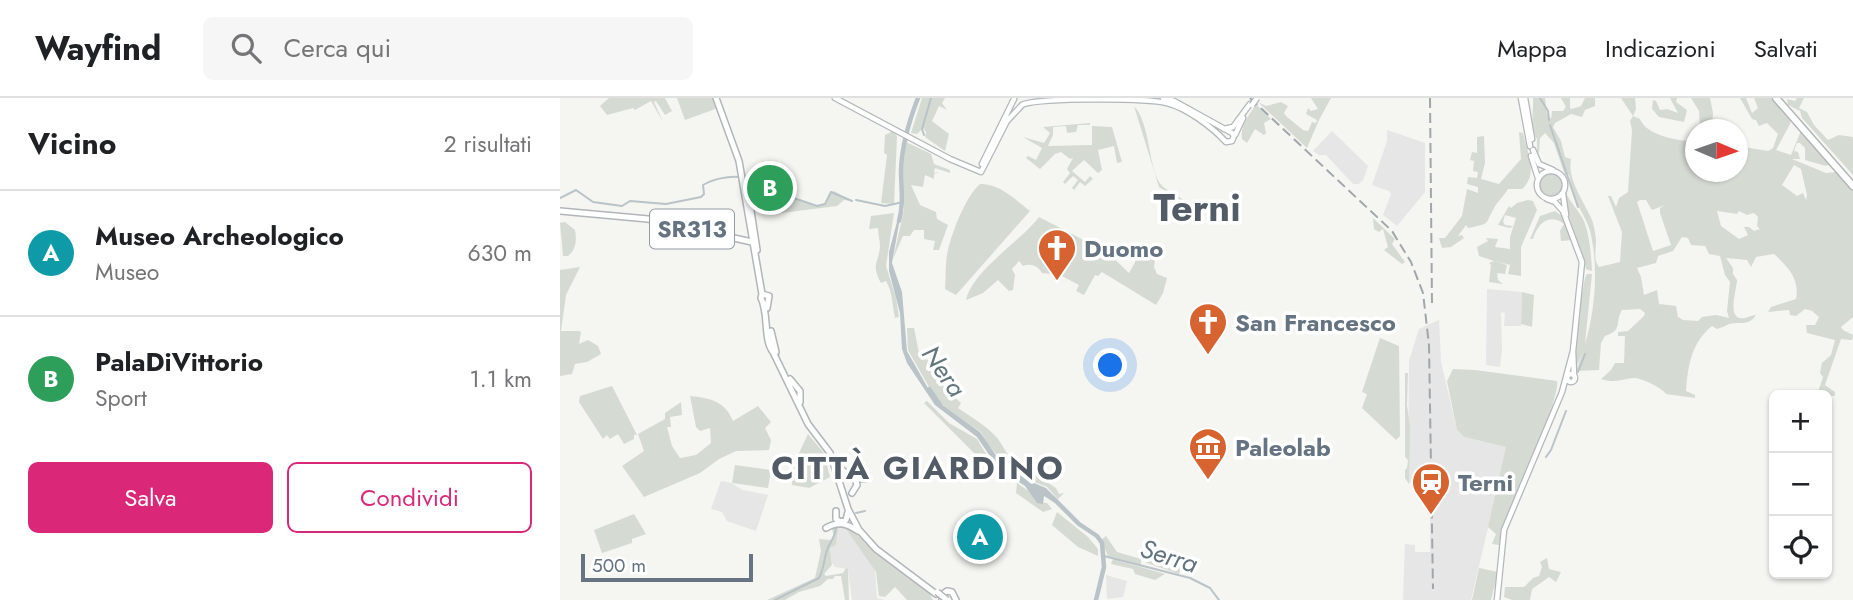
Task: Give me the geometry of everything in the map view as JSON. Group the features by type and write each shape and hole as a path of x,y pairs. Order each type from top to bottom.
{"highway":[{"path":"1778,98 1853,183"}],"main road":[{"path":"717,98 739,161 772,343 813,428 829,447 839,467 858,479"},
{"path":"835,98 980,172"},
{"path":"1014,98 1016,104 1046,99 1155,101 1173,105 1234,136"},
{"path":"980,172 1014,98"},
{"path":"1163,98 1174,101 1221,131 1224,141 1230,143 1251,105"},
{"path":"1221,131 1233,127 1256,98"},
{"path":"1523,98 1532,139"},
{"path":"1497,600 1502,539 1506,523 1567,377 1573,351 1582,262 1560,206 1539,192 1539,179 1531,151 1523,98"},
{"path":"980,172 1007,121 1024,102"},
{"path":"1531,151 1539,164 1564,179 1566,186 1563,194 1569,226"},
{"path":"968,167 978,166 985,159"},
{"path":"1539,179 1545,172 1554,171"},
{"path":"1547,199 1556,199 1563,194"},
{"name":"SR313","path":"560,211 648,219 755,244"},
{"path":"1562,392 1575,380 1573,351"},
{"path":"1567,377 1570,374 1574,376"},
{"path":"1567,377 1568,381 1572,382"},
{"path":"796,393 811,430 830,453 849,509 864,537"},
{"path":"834,457 842,490"},
{"path":"842,490 845,479 858,479"},
{"path":"852,493 858,479"},
{"path":"826,528 846,520 849,509"},
{"path":"849,509 872,542 944,600"},
{"path":"836,511 836,522"},
{"path":"836,522 848,525 937,593"},
{"path":"944,600 945,592 950,591 956,600"}],"shaded area":[{"path":"609,98 665,98 672,111 665,115 656,101 654,102 663,122 651,101 635,110 633,108 607,115 600,106"},
{"path":"677,98 714,98 718,108 685,120"},
{"path":"922,98 945,98 942,103 947,110 939,106 932,121 949,134 945,151 925,137 923,128 917,134 911,133"},
{"path":"1311,98 1331,98 1307,148 1258,102 1266,106 1281,102 1288,106 1284,113 1286,116 1308,131 1312,122 1316,123 1317,120 1306,114 1308,108 1311,111 1318,109"},
{"path":"1533,98 1545,98 1547,114 1551,119 1552,111 1563,111 1566,107 1561,98 1570,98 1572,109 1581,106 1585,98 1595,98 1595,106 1585,110 1582,117 1571,114 1553,127 1561,141 1565,157 1571,159 1571,175 1592,220 1596,239 1595,258 1599,267 1620,262 1622,232 1608,196 1611,196 1616,207 1619,198 1628,192 1632,130 1630,121 1633,116 1655,133 1685,141 1685,182 1748,182 1748,148 1768,151 1773,148 1778,134 1767,123 1759,126 1740,98 1746,98 1752,113 1758,108 1754,98 1775,98 1791,118 1776,150 1791,155 1801,131 1832,162 1826,166 1805,160 1805,148 1800,143 1797,143 1794,151 1798,152 1800,159 1792,159 1826,173 1836,172 1853,189 1853,317 1841,327 1853,335 1852,340 1841,339 1825,385 1835,392 1835,396 1832,396 1832,390 1819,390 1823,377 1820,373 1822,363 1831,355 1835,340 1807,333 1806,325 1815,325 1819,317 1805,309 1796,316 1790,315 1789,310 1768,312 1771,307 1796,299 1797,292 1792,274 1774,254 1756,257 1751,267 1747,260 1726,258 1737,280 1733,304 1735,315 1745,318 1756,315 1747,322 1729,324 1717,329 1712,326 1699,340 1690,364 1686,391 1695,395 1695,398 1666,394 1638,378 1612,381 1601,379 1615,363 1624,363 1625,336 1618,336 1618,332 1628,331 1644,316 1645,313 1640,309 1622,310 1617,328 1605,336 1601,343 1599,370 1576,371 1583,352 1575,370 1578,315 1587,274 1592,274 1585,344 1593,303 1593,245 1589,227 1574,195 1569,175 1565,175 1554,143 1545,133 1540,138 1537,153 1537,139 1532,125","holes":["1794,165 1801,169 1806,200 1803,193 1797,196 1782,185","1646,200 1652,210 1665,205 1660,208 1660,213 1671,245 1653,251 1637,202","1717,211 1737,214 1739,211 1747,215 1754,213 1758,217 1757,226 1760,229 1754,231 1744,227 1748,235 1739,239 1721,226","1682,237 1688,238 1691,245 1705,246 1709,254 1720,256 1725,275 1730,282 1727,311 1729,318 1716,315 1702,317 1698,321 1683,320 1678,317 1676,306 1659,304 1657,290 1644,295 1637,268 1656,263 1658,256 1673,251"]},
{"path":"1621,98 1635,98 1636,109 1633,116"},
{"path":"1670,98 1677,98 1676,102 1687,110 1684,122 1659,117 1652,109 1653,100 1660,110 1667,109 1678,113"},
{"path":"1691,98 1710,98 1713,119 1699,119 1699,111"},
{"path":"1797,98 1804,98 1799,108 1807,112 1814,125 1828,140 1839,135 1853,137 1853,175 1802,118 1800,111 1788,105 1787,99 1795,101"},
{"path":"1256,104 1271,119 1264,123 1264,135 1255,129 1247,143 1242,139 1242,129"},
{"path":"1134,106 1143,122 1159,182 1187,202 1186,204 1159,187"},
{"path":"1090,123 1078,125 1076,132 1067,133 1066,126 1053,127 1048,146 1092,145 1092,126 1112,127 1122,162 1117,163 1114,146 1098,150 1102,170 1098,173 1084,160 1072,171 1085,182 1090,176 1093,179 1085,186 1080,182 1074,190 1072,188 1078,180 1073,176 1065,184 1063,182 1070,173 1067,169 1073,158 1070,159 1061,152 1055,154 1040,169 1026,158 1028,156 1036,160 1042,148 1023,137 1044,143 1050,133 1043,127"},
{"path":"895,130 894,204 881,203 887,155 884,153 885,135"},
{"path":"1387,130 1425,143 1425,192 1397,226 1383,215 1391,194 1372,185 1387,141"},
{"path":"1332,131 1368,166 1359,184 1353,184 1326,155 1313,151"},
{"path":"1519,132 1523,133 1530,162 1530,177 1527,183 1522,189 1508,189 1486,223 1468,228 1466,225 1458,236 1462,235 1464,238 1451,247 1442,248 1439,238 1445,238 1462,216 1467,189 1478,193 1478,187 1467,184 1468,177 1477,178 1478,172 1473,171 1474,161 1470,160 1472,152 1477,153 1477,137 1484,136 1485,163 1481,179 1499,184 1521,159"},
{"path":"906,142 931,154 934,164 950,170 950,173 935,168 934,173 940,172 934,174 934,179 925,175 923,187 911,185 920,205 936,212 937,219 948,225 939,250 933,250 935,241 924,239 924,230 914,230 910,236 903,236 893,259 904,210 903,168"},
{"path":"1551,173 1562,180 1563,185 1556,196 1551,197 1540,190 1539,185 1546,174"},
{"path":"980,184 1000,189 1030,211 956,295 945,289 948,250 965,205"},
{"path":"834,191 852,201 844,200 837,206 781,213 781,199 794,199 820,206 827,203 828,196"},
{"path":"1566,192 1586,227 1592,271 1586,269 1568,212"},
{"path":"1528,200 1533,201 1537,210 1521,247 1521,276 1508,274 1510,265 1495,261 1507,265 1505,274 1497,273 1498,280 1503,284 1489,282 1489,263 1494,261 1479,256 1477,247 1488,241 1486,238 1498,239 1495,247 1510,249 1510,237 1516,218 1505,215 1503,222 1513,226 1510,228 1498,225 1509,206 1511,208"},
{"path":"1555,211 1565,218 1573,240 1561,241 1560,231 1564,224 1554,219 1541,224 1533,239 1530,239 1540,216"},
{"path":"894,213 886,266 896,298 899,317 895,318 886,281 881,283 876,272 880,247 878,228 869,229 871,216"},
{"path":"1039,217 1107,252 1129,273 1138,257 1143,254 1155,259 1157,274 1167,278 1156,305 1102,272 1098,276 1095,275 1084,295 1076,291 1079,285 1060,275 1060,270 1053,274 1042,273 1036,266 1023,266 1019,261 1012,269 1015,275 1013,290 1009,291 998,280 983,293 966,300 970,289 987,267"},
{"path":"898,218 892,263 902,292 907,351 933,397 980,432 1002,464 1046,488 1058,500 1055,503 1044,496 1043,504 1037,503 1025,486 998,468 977,437 935,405 907,363 902,349 900,313 889,271 889,252"},
{"path":"1373,218 1395,239 1392,244 1405,262 1402,264 1384,250 1388,247 1383,229 1379,232 1374,229"},
{"path":"565,222 576,234 574,248 568,256 563,256 560,223"},
{"path":"580,267 566,295 561,331 581,332 579,344 588,340 598,346 601,354 587,362 575,364 572,374 560,376 560,270"},
{"path":"1487,289 1522,292 1521,326 1504,326 1505,313 1501,312 1500,367 1486,365"},
{"path":"1522,292 1534,295 1532,327 1521,324"},
{"path":"1439,320 1441,362 1457,430 1464,437 1507,447 1471,600 1403,600 1405,544 1415,545 1415,552 1430,552 1430,483 1408,483 1409,361 1419,329"},
{"path":"907,328 914,328 920,358 929,360 931,375 939,376 936,384 941,380 946,389 961,403 958,408 994,434 1022,473 1029,471 1056,488 1059,494 1064,493 1058,499 1047,487 1027,479 1003,462 981,432 945,408 934,396 908,350"},
{"path":"1380,338 1399,346 1400,436 1396,440 1362,408 1367,394 1362,392"},
{"path":"1453,369 1557,381 1552,408 1502,528 1499,545 1492,544 1496,534 1488,527 1506,447 1464,437 1457,430 1447,381"},
{"path":"1405,373 1408,373 1407,405 1410,427 1409,484 1405,478 1408,460 1405,457"},
{"path":"612,386 637,435 624,444 618,434 610,439 607,435 603,439 579,402 580,396"},
{"path":"690,396 716,402 726,409 733,421 758,406 771,422 765,428 771,440 769,450 736,451 700,473 644,497 622,466 644,451 638,434 665,419 665,413 681,402 682,415 670,417 671,427 667,427 672,446 680,458 696,455 711,443 710,428 700,431 696,427"},
{"path":"927,401 949,423 977,439 991,462 986,465 924,403"},
{"path":"808,434 824,453 830,477 809,488 792,485 793,466"},
{"path":"735,465 771,470 768,488 732,483"},
{"path":"721,481 743,490 768,495 756,531 727,521 722,512 711,509"},
{"path":"1017,483 1030,492 1037,502 1047,503 1052,509 1043,512 1016,493"},
{"path":"1057,512 1088,537 1098,549 1098,556 1078,547 1052,525"},
{"path":"634,514 646,534 632,539 632,543 602,553 594,530"},
{"path":"837,524 850,528 929,593 933,600 907,600 895,587 885,597 879,596 876,572 846,529 838,528 836,545 830,548 832,565 824,574 826,576 843,573 848,569 849,600 845,600 841,576 835,576 820,586 799,592 785,600 767,600 815,578 821,551 819,539 831,540 834,537 832,529"},
{"path":"838,528 846,529 872,565 877,598 885,600 852,600 848,569 835,567 832,563 830,548"},
{"path":"1106,536 1117,552 1141,559 1141,565 1108,556 1101,540"},
{"path":"1149,550 1182,563 1179,574 1145,562"},
{"path":"1547,558 1549,569 1561,572 1556,582 1549,577 1532,589 1530,600 1504,597 1505,587 1524,587 1539,576 1542,567 1540,562"},
{"path":"1113,559 1165,574 1155,580 1135,574 1133,569 1111,564"},
{"path":"1479,568 1498,572 1491,600 1472,600"},
{"path":"1106,575 1127,581 1123,597 1107,599"}],"waterway":[{"name":"Nera","path":"899,221 903,151 918,98"},
{"path":"924,135 922,129 931,98"},
{"path":"1540,98 1548,111 1549,120"},
{"path":"1550,125 1578,207"},
{"path":"749,175 765,173 781,176 782,194 817,206 825,204 831,192 852,201"},
{"path":"560,198 576,190 593,202 622,206 630,201 666,204 701,197 704,194 703,185 711,181 739,177"},
{"path":"856,200 885,206 903,202"},
{"path":"1578,372 1585,354"},
{"name":"Nera","path":"929,389 940,405"},
{"path":"1546,457 1566,411"},
{"name":"Nera","path":"1053,498 1102,543 1104,567 1096,600"},
{"path":"856,513 865,511"},
{"path":"775,600 819,578 827,550 839,526"},
{"name":"Serra","path":"1104,556 1190,578 1210,588 1219,600"}],"railway":[{"path":"1250,98 1392,231 1411,262 1423,293 1429,345 1433,589"},
{"path":"1430,98 1432,304"}],"place":[{"name":"PalaDiVittorio","path":"770,188"},
{"name":"Duomo","path":"1057,282"},
{"name":"San Francesco","path":"1208,356"},
{"name":"Paleolab","path":"1208,481"},
{"name":"Terni","path":"1431,516"},
{"name":"Museo Archeologico","path":"980,537"}],"district":[{"name":"Terni","path":"1197,207"},
{"name":"CITTÀ GIARDINO","path":"918,468"}]}
